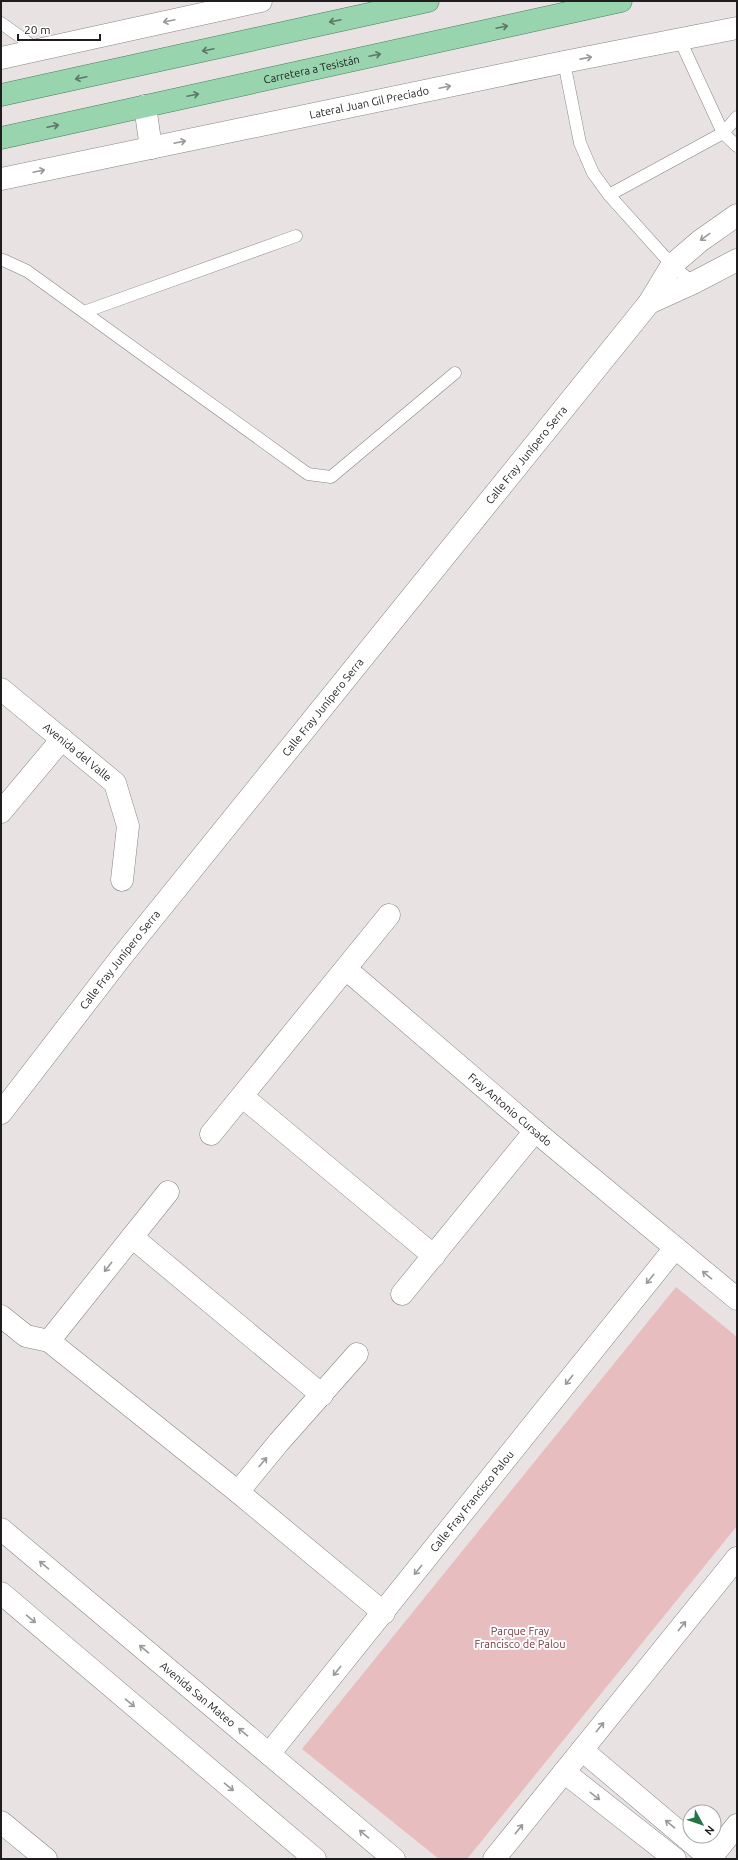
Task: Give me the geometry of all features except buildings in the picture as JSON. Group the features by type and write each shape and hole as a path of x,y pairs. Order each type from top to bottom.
{"main road":[{"path":"1,95 428,1"},
{"name":"Carretera a Tesistán","path":"1,138 621,1"}],"street":[{"path":"1,58 262,1"},
{"name":"Lateral Juan Gil Preciado","path":"1,179 564,62 737,28"},
{"path":"145,106 151,148"},
{"name":"Calle Fray Junípero Serra","path":"1,1113 122,956 649,303 672,265 700,241 737,215"},
{"name":"Calle Fray Junípero Serra","path":"649,303 693,283 737,260"},
{"name":"Avenida del Valle","path":"1,689 115,784 128,826 122,880"},
{"path":"1,812 62,739"},
{"path":"211,1134 243,1097 389,915"},
{"name":"Fray Antonio Cursado","path":"346,969 535,1131 737,1299"},
{"path":"243,1097 434,1256"},
{"path":"402,1294 535,1131"},
{"path":"49,1341 168,1192"},
{"path":"132,1237 322,1395"},
{"name":"Calle Fray Francisco Palou","path":"269,1754 384,1613 675,1248"},
{"path":"1,1316 26,1336 49,1341 238,1492 384,1613"},
{"path":"238,1492 279,1442 357,1354"},
{"name":"Avenida San Mateo","path":"1,1529 394,1859"},
{"path":"494,1859 737,1558"},
{"path":"1,1593 315,1859"},
{"path":"582,1750 710,1858 737,1825"},
{"path":"564,1772 675,1859"},
{"path":"1,1822 46,1859"}],"lane":[{"path":"1,23 36,50"},
{"path":"680,40 723,133 737,146"},
{"path":"564,62 580,143 593,173 609,196 672,265 693,283"},
{"path":"609,196 723,133 737,118"},
{"path":"84,312 296,236"},
{"path":"1,260 27,271 308,474 331,477 454,373"}],"green space":[{"name":"Parque Fray Francisco de Palou","path":"676,1287 737,1337 737,1526 467,1859 439,1859 302,1749"}]}
